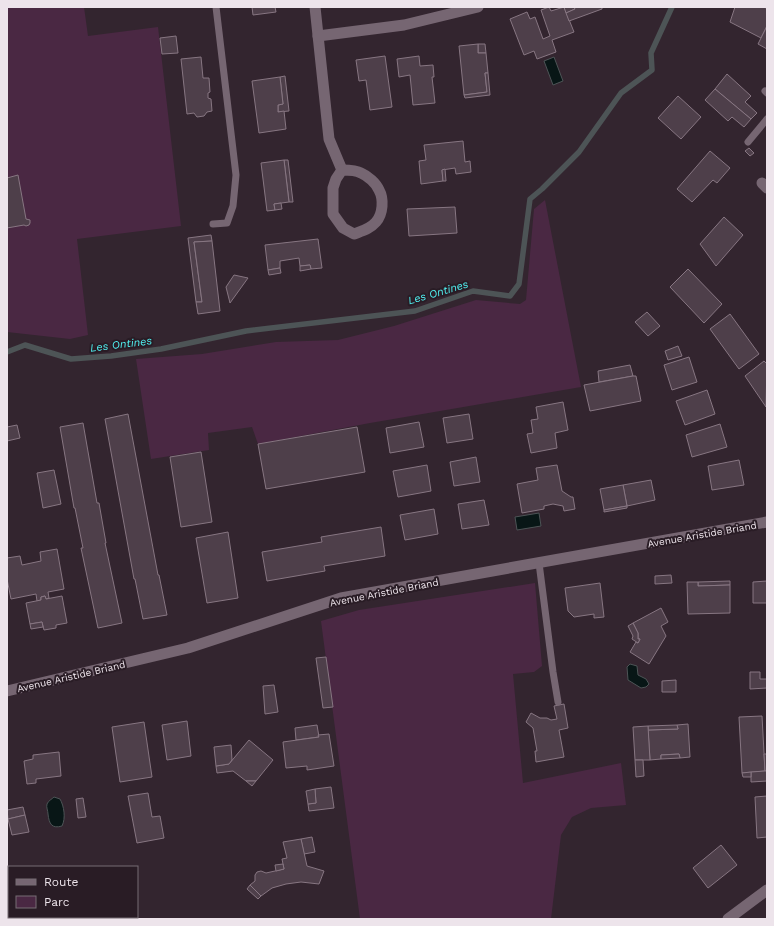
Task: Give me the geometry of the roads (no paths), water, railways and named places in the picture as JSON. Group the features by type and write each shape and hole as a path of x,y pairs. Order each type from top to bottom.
{"street":[{"path":"315,7 329,140 342,170"},
{"path":"318,36 404,25 478,7"},
{"path":"342,170 360,172 372,180 379,189 382,199 382,210 377,221 368,229 354,234 343,228 333,214 333,188 336,179 342,170"},
{"name":"Avenue Aristide Briand","path":"7,691 188,648 341,598 767,522"},
{"path":"728,919 767,890"}],"lane":[{"path":"213,224 227,223 233,206 236,175 216,7"},
{"path":"748,142 767,119"},
{"path":"539,563 552,672 558,702"}],"waterway":[{"name":"Les Ontines","path":"7,352 25,345 71,359 111,356 161,349 246,331 415,311 473,291 510,296 519,284 530,199 579,152 621,93 652,70 651,53 672,7"}]}
